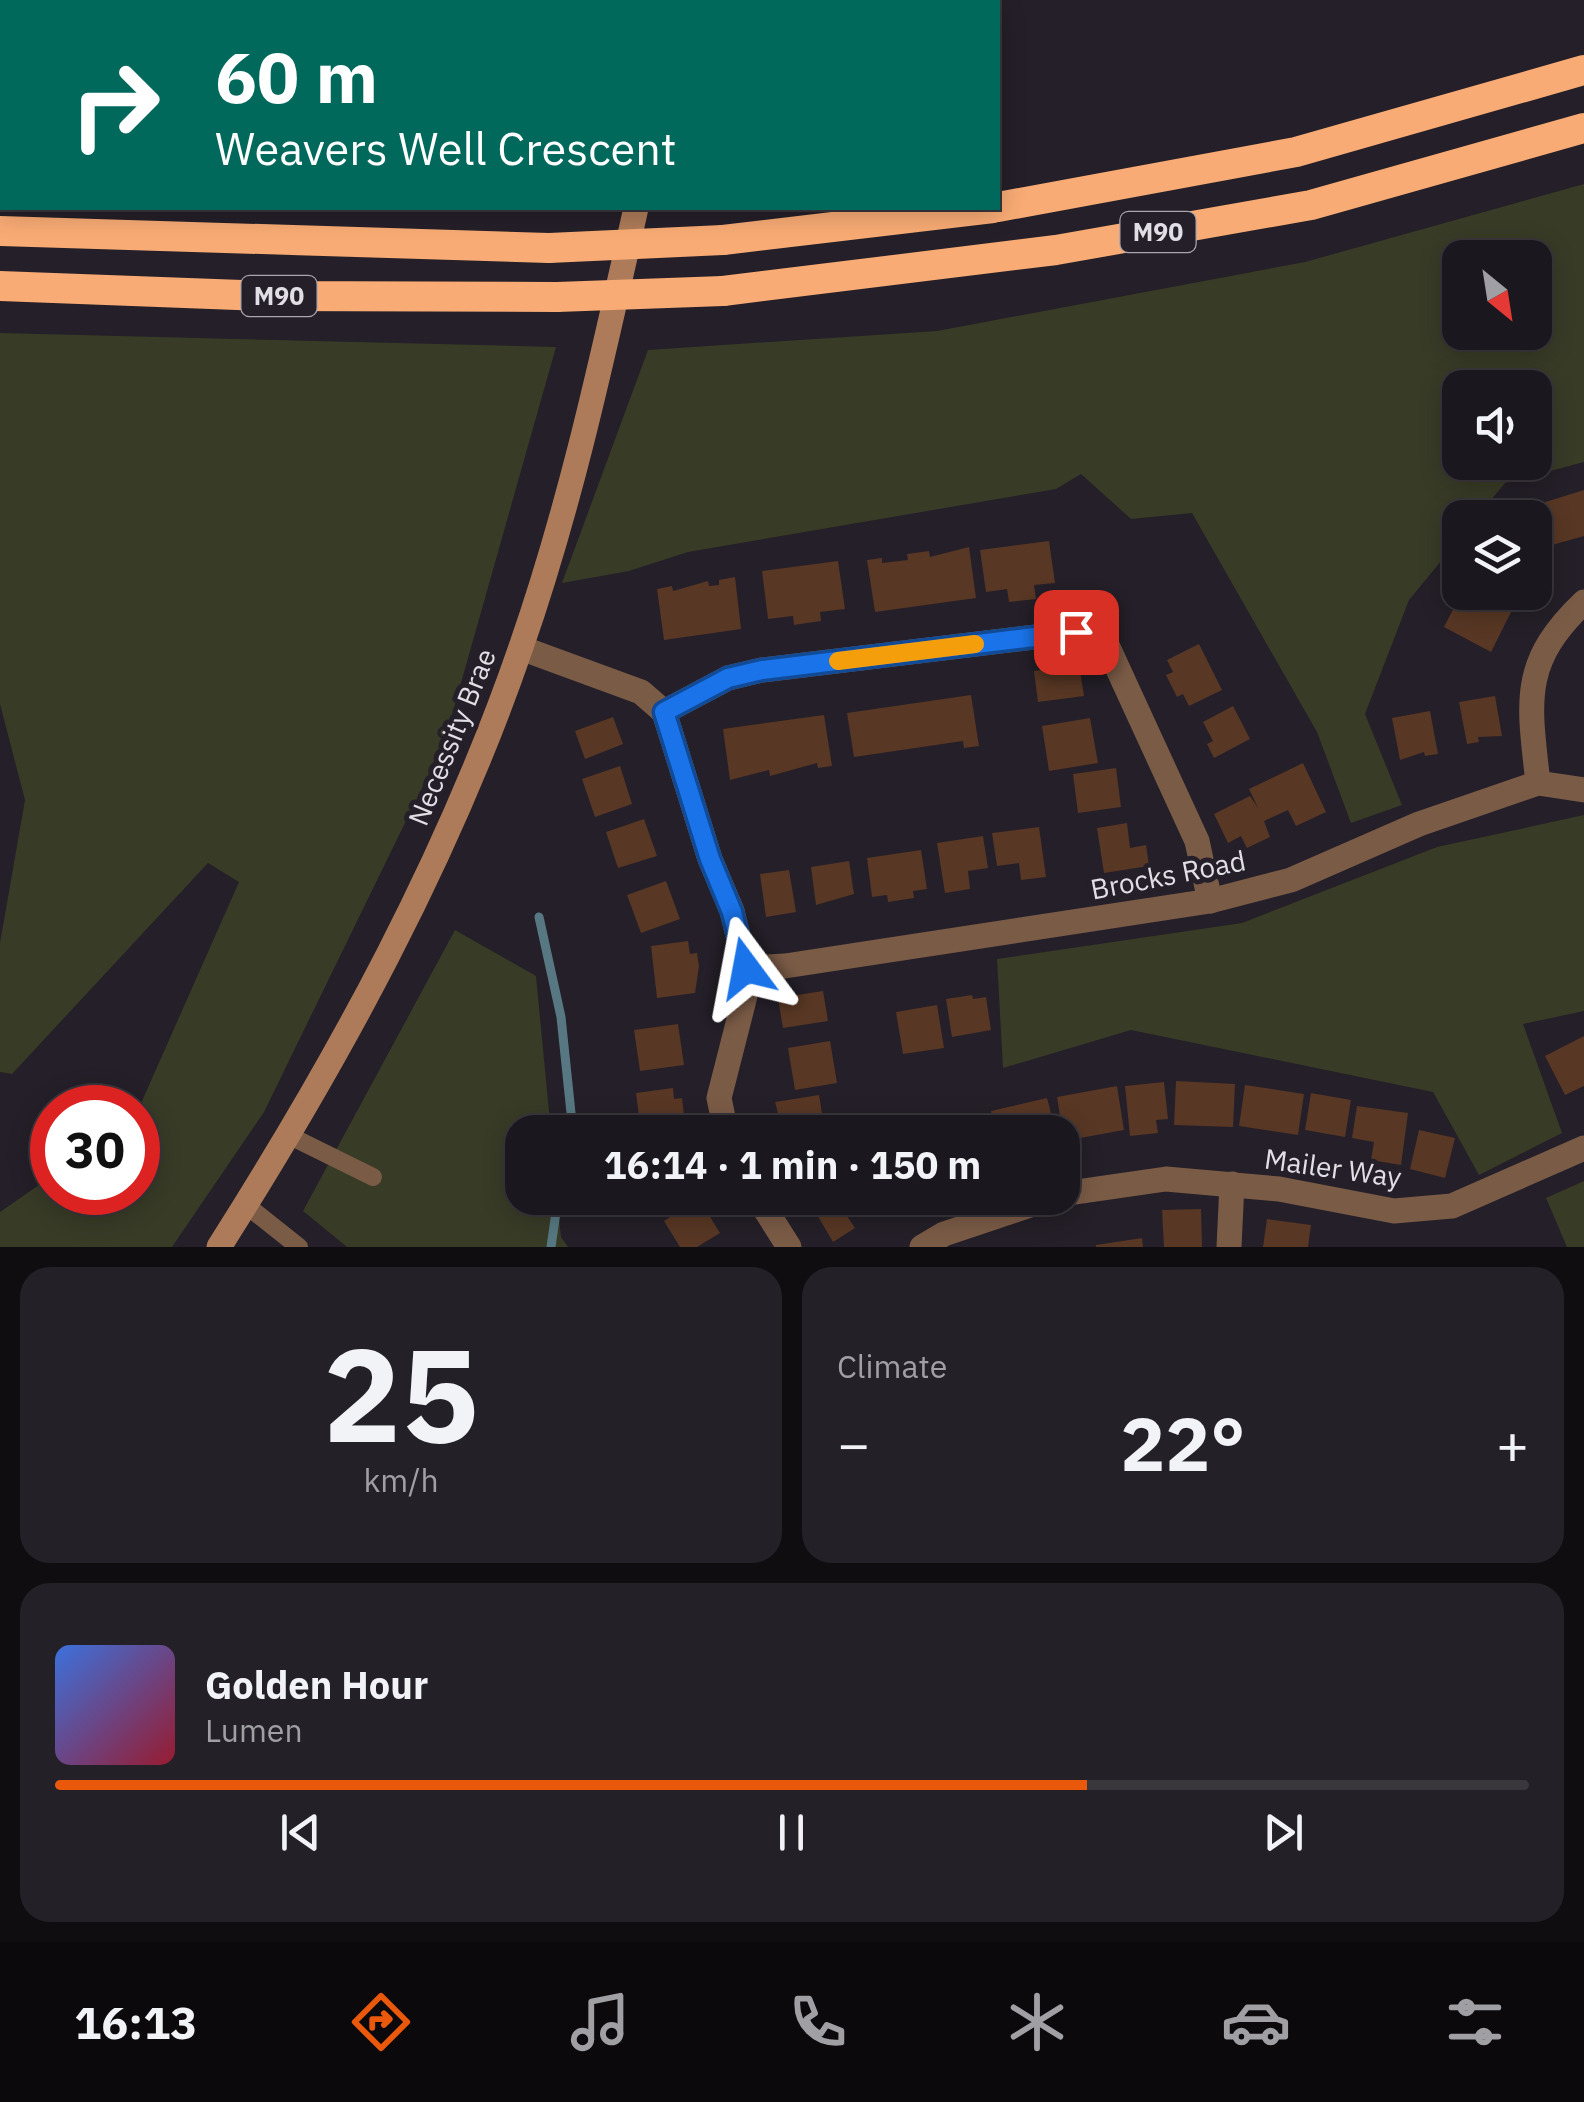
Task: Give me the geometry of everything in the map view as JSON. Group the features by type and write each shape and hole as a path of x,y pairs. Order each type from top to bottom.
{"highway":[{"name":"M90","path":"1000,206 1296,152 1584,70"},
{"name":"M90","path":"0,286 266,296 558,297 723,290 1056,250 1311,205 1584,128"},
{"name":"M90","path":"0,230 548,248 724,240 970,210"}],"main road":[{"name":"Necessity Brae","path":"219,1247 290,1136 415,906 521,648 584,434 636,210"}],"street":[{"path":"1538,783 1532,723 1536,664 1560,626 1584,602"},
{"path":"664,712 728,678 762,670 1076,632 1106,643 1198,840 1210,901"},
{"path":"521,648 641,692 664,712 710,859 732,912 746,968 745,996 719,1098 722,1115"},
{"name":"Brocks Road","path":"746,968 785,966 1210,901 1291,880 1419,824 1538,783 1584,790"},
{"name":"Mailer Way","path":"1080,1192 1166,1180 1232,1184 1394,1212 1452,1206 1584,1148"},
{"path":"1229,1247 1232,1184"},
{"path":"769,1215 789,1247"},
{"path":"922,1247 944,1234 1001,1215"}],"lane":[{"path":"290,1136 372,1177"},
{"path":"246,1205 300,1247"}],"green space":[{"path":"1584,184 1584,462 1552,471 1552,370 1442,370 1442,480 1516,480 1505,483 1491,500 1442,500 1442,560 1409,600 1365,714 1402,805 1351,823 1317,732 1192,513 1131,519 1081,474 1056,489 688,552 629,571 562,583 648,350 937,331 1305,262"},
{"path":"0,333 556,347 444,743 264,1112 172,1247 0,1247 0,1212 30,1191 30,1215 160,1215 160,1085 149,1085 239,882 208,863 12,1074 0,1072 0,943 25,800 0,704"},
{"path":"1584,815 1584,1011 1523,1024 1562,1133 1479,1175 1433,1092 1131,1030 1003,1068 997,959 1242,923 1437,847"},
{"path":"455,930 536,976 549,1115 505,1115 505,1215 559,1215 561,1237 568,1247 347,1247 303,1211"},
{"path":"1584,1181 1584,1247 1567,1247 1546,1198"}],"building":[{"path":"1584,490 1584,536 1552,545 1552,500"},
{"path":"1049,541 1055,583 1034,585 1036,599 1009,602 1007,589 986,592 980,550"},
{"path":"969,547 976,598 875,612 867,560 908,560 907,554 929,551 930,557"},
{"path":"838,561 845,609 820,612 821,621 794,625 793,616 768,619 762,571"},
{"path":"735,577 741,629 664,640 657,589 672,586 673,591 708,581 709,586 719,585 719,580"},
{"path":"1453,610 1512,610 1491,652 1444,627"},
{"path":"1199,644 1222,690 1189,706 1183,694 1177,697 1166,675 1173,672 1167,660"},
{"path":"1079,664 1084,696 1038,702 1034,671"},
{"path":"971,695 979,746 964,748 963,741 854,757 847,713"},
{"path":"1495,696 1502,736 1478,737 1479,742 1467,744 1459,702"},
{"path":"1233,706 1250,739 1214,758 1207,744 1213,741 1203,722"},
{"path":"1430,711 1438,754 1425,756 1424,752 1400,760 1392,718"},
{"path":"824,715 832,766 818,768 817,763 770,776 769,770 730,780 723,729"},
{"path":"613,717 623,744 585,759 575,731"},
{"path":"1090,718 1098,763 1049,771 1042,726"},
{"path":"1303,763 1326,812 1296,826 1288,810 1264,821 1270,837 1247,848 1241,836 1228,843 1214,814 1250,796 1258,808 1249,789"},
{"path":"620,766 632,804 595,817 582,779"},
{"path":"1116,768 1121,807 1078,813 1073,774"},
{"path":"644,819 657,856 618,868 606,832"},
{"path":"1127,823 1130,848 1146,845 1149,866 1104,873 1097,828"},
{"path":"1039,827 1046,877 1021,880 1019,863 997,866 992,833"},
{"path":"983,836 988,868 968,871 970,889 945,893 937,843"},
{"path":"921,850 927,889 913,891 914,898 888,902 887,895 872,897 867,858"},
{"path":"849,861 854,894 816,905 811,867"},
{"path":"789,870 796,912 766,917 760,874"},
{"path":"666,881 680,919 641,933 627,895"},
{"path":"688,941 690,954 697,953 699,966 695,993 657,998 651,946"},
{"path":"823,991 828,1021 783,1028 778,998"},
{"path":"972,995 973,999 986,997 991,1030 952,1037 946,999"},
{"path":"937,1005 944,1048 903,1054 896,1012"},
{"path":"678,1024 684,1065 640,1071 634,1030"},
{"path":"1584,1036 1584,1086 1565,1095 1545,1056"},
{"path":"830,1041 837,1083 795,1090 788,1048"},
{"path":"1176,1081 1235,1084 1233,1127 1174,1125"},
{"path":"1164,1082 1168,1119 1156,1120 1158,1133 1130,1136 1125,1086"},
{"path":"1245,1085 1304,1094 1298,1135 1239,1126"},
{"path":"1117,1086 1124,1130 1080,1138 1080,1115 1060,1115 1057,1097"},
{"path":"673,1088 674,1099 682,1098 684,1115 639,1115 636,1093"},
{"path":"1311,1093 1351,1100 1345,1137 1305,1130"},
{"path":"819,1095 822,1115 778,1115 775,1102"},
{"path":"1047,1098 1052,1115 992,1115 991,1111"},
{"path":"1357,1106 1408,1113 1401,1165 1371,1160 1374,1142 1352,1138"},
{"path":"1419,1130 1455,1138 1445,1178 1410,1169"},
{"path":"1201,1209 1202,1247 1164,1247 1162,1210"},
{"path":"674,1215 709,1215 720,1233 697,1247 680,1247 664,1221"},
{"path":"817,1215 846,1215 855,1228 833,1242"},
{"path":"1267,1219 1311,1225 1308,1247 1263,1247"},
{"path":"1142,1238 1143,1247 1096,1247 1096,1245"}],"waterway":[{"path":"539,917 561,1017 571,1115"},
{"path":"551,1247 556,1215"}],"slow traffic":[{"path":"838,661 975,644"}],"route":[{"path":"746,968 732,912 710,859 664,712 728,678 762,670 1076,632"}]}
